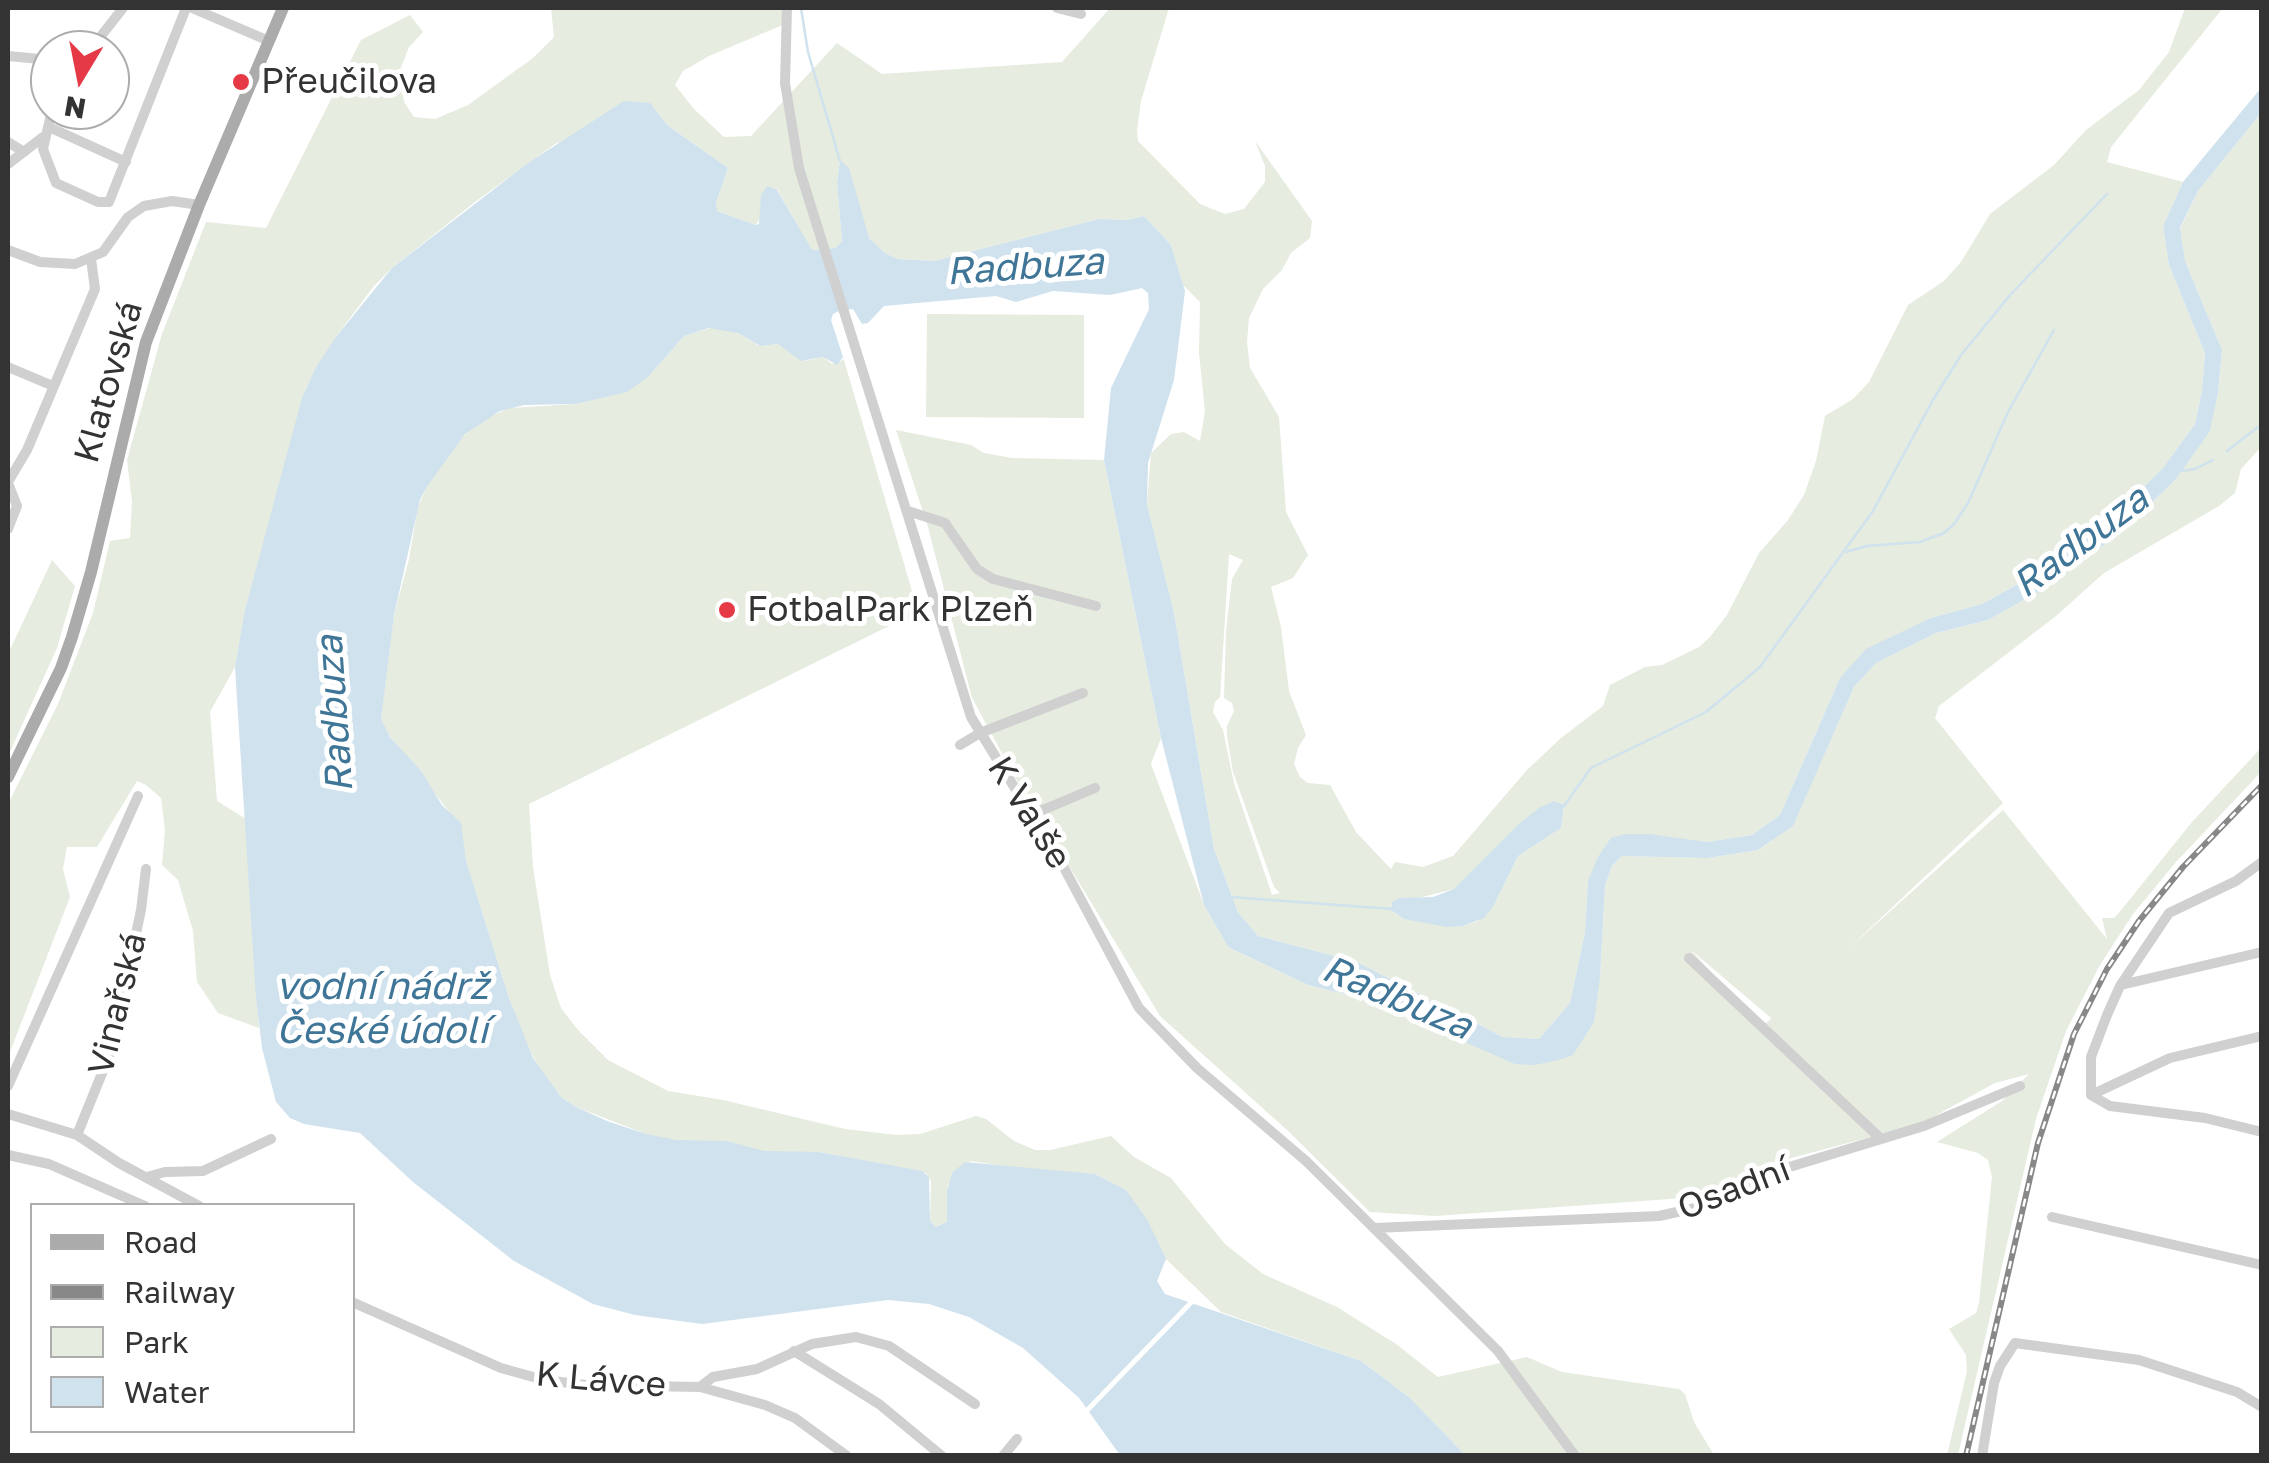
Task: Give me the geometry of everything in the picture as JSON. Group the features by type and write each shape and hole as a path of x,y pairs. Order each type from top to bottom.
{"main road":[{"name":"Klatovská","path":"8,777 66,654 91,572 141,360 200,205 284,8"}],"street":[{"path":"106,30 123,8"},
{"path":"46,132 43,149 56,183 104,203 112,199 189,8 269,41"},
{"name":"K Valše","path":"787,8 784,82 790,124 971,718 1063,866 1139,1008 1197,1068 1306,1160 1498,1351 1574,1456"},
{"path":"1056,8 1082,14"},
{"path":"46,132 126,162"},
{"path":"8,164 46,132"},
{"path":"8,142 24,152"},
{"path":"8,250 56,265 91,259 103,252 128,217 144,206 172,201 200,205"},
{"path":"8,529 17,506 8,482 26,450 95,289 91,259"},
{"path":"8,367 53,386"},
{"path":"908,510 945,523 978,569 992,579 1096,606"},
{"path":"960,745 1083,693"},
{"path":"1031,814 1096,788"},
{"path":"8,1086 138,796"},
{"path":"2091,1095 2091,1057 2120,986 2169,912 2236,882 2262,862"},
{"name":"Vinařská","path":"77,1135 111,1051 146,869"},
{"path":"2120,986 2262,952"},
{"path":"1689,958 1880,1138"},
{"path":"2091,1095 2170,1058 2258,1039"},
{"name":"Osadní","path":"1374,1228 1658,1216 1704,1206 1773,1172 1924,1126 2020,1086"},
{"path":"2091,1095 2110,1106 2205,1118 2262,1132"},
{"path":"8,1114 77,1135 193,1203"},
{"path":"147,1176 165,1172 194,1174 271,1139"},
{"path":"8,1155 49,1164 139,1203"},
{"path":"2052,1217 2262,1265"},
{"name":"K Lávce","path":"355,1303 500,1368 544,1380 586,1385 700,1387 765,1406 795,1418 847,1456"},
{"path":"700,1387 712,1377 757,1369 794,1351 844,1337 882,1343 976,1404"},
{"path":"1982,1456 1994,1383 2015,1343 2139,1360 2238,1392 2262,1408"},
{"path":"794,1351 879,1404 942,1456"},
{"path":"1003,1456 1017,1439"}],"green space":[{"path":"551,8 786,8 785,24 709,56 683,71 675,85 724,137 751,136 837,43 882,74 1062,62 1110,8 1169,8 1141,101 1138,141 1200,204 1225,214 1244,209 1265,182 1265,166 1255,141 1312,221 1310,238 1291,253 1282,270 1263,289 1249,318 1250,368 1279,417 1286,512 1308,555 1293,578 1271,587 1281,627 1289,691 1306,735 1294,764 1308,783 1330,785 1356,832 1391,869 1395,862 1423,867 1453,856 1527,770 1603,706 1610,685 1645,667 1662,665 1699,647 1710,637 1727,615 1759,553 1804,495 1825,416 1853,399 1869,382 1908,305 1944,281 1961,262 1990,214 2054,165 2086,130 2139,90 2169,52 2185,8 2223,8 2111,147 2107,162 2183,182 2163,226 2169,265 2205,353 2195,424 2163,468 2111,519 2038,573 1982,604 1931,618 1840,678 1780,815 1752,835 1707,842 1625,834 1588,881 1585,932 1570,1003 1539,1039 1503,1037 1357,962 1258,936 1238,912 1214,849 1174,613 1147,505 1151,453 1171,434 1184,432 1200,441 1205,411 1199,353 1200,302 1183,285 1171,245 1144,216 1099,219 934,261 898,259 869,238 840,161 837,183 842,241 835,248 811,250 777,189 756,225 717,211 728,168 667,125 653,107 555,144 392,268 335,338 306,388 247,603 235,667 210,712 217,801 246,819 259,1028 218,1013 197,982 193,931 178,880 162,865 165,830 161,798 137,781 97,847 67,847 63,869 70,897 8,1057 8,804 58,704 93,613 110,541 130,538 132,502 127,460 162,334 206,222 266,228 361,40 410,15 423,32 409,47 400,70 404,102 414,117 435,119 468,105 533,58 554,37","holes":["1229,554 1243,560 1232,579 1226,631 1224,698 1232,703 1234,711 1227,736 1233,772 1274,887 1280,893 1272,895 1234,783 1223,730 1213,712 1220,697","1564,805 1561,828 1518,856 1494,905 1478,921 1463,926 1404,919 1391,910 1391,905 1454,889"]},
{"path":"2261,113 2261,447 2241,469 2235,493 2219,506 2104,573 2056,616 1939,706 1935,718 2003,803 1847,950 2003,810 2107,939 2102,918 2118,914 2192,822 2261,748 2261,772 2133,914 2100,965 2066,1031 2036,1119 1958,1455 1947,1455 1967,1371 1966,1355 1949,1329 1976,1313 1979,1303 1992,1177 1988,1160 1978,1153 1937,1142 2002,1101 2029,1074 1995,1083 1920,1124 1776,1162 1697,1197 1435,1216 1370,1212 1287,1130 1160,1016 1015,777 972,698 928,527 896,430 971,445 984,453 1012,458 1104,460 1161,738 1151,764 1204,905 1228,947 1308,985 1369,1000 1448,1037 1573,1055 1582,1040 1600,978 1605,885 1612,866 1622,856 1708,858 1759,850 1793,825 1854,687 1876,663 1936,633 1988,620 2047,587 2121,532 2176,479 2210,430 2222,350 2185,261 2180,229 2198,191","holes":["1691,950 1771,1018 1761,1027"]},
{"path":"927,314 1084,315 1084,418 926,417"},
{"path":"714,327 738,333 759,346 778,344 804,361 823,357 832,364 843,357 920,618 893,624 529,804 533,867 550,975 561,1008 578,1030 608,1060 668,1091 845,1129 920,1134 976,1116 1035,1150 1111,1136 1134,1157 1171,1178 1225,1244 1263,1274 1337,1307 1396,1344 1438,1377 1527,1357 1562,1372 1679,1389 1714,1455 1465,1455 1410,1398 1361,1361 1221,1312 1166,1259 1126,1190 1095,1174 970,1161 948,1184 947,1222 936,1227 930,1221 931,1181 926,1173 819,1152 787,1153 626,1202 646,1134 576,1107 561,1097 542,1073 508,995 451,814 385,730 381,719 382,693 394,615 418,507 457,441 483,420 509,408 576,404 627,391 648,377 684,336"},
{"path":"52,560 75,586 57,648 8,756 8,654"}],"water":[{"name":"vodní nádrž České údolí","path":"2261,88 2261,113 2198,191 2180,228 2185,261 2222,350 2210,431 2176,479 2121,532 2047,587 1988,620 1936,633 1876,663 1854,687 1793,826 1758,850 1708,858 1622,856 1612,866 1605,885 1594,1022 1573,1055 1559,1060 1515,1064 1369,1000 1308,985 1228,947 1204,905 1161,738 1104,460 1111,388 1149,309 1148,293 1142,288 1110,295 1053,291 1016,302 996,296 884,306 868,323 862,324 853,309 841,310 831,320 843,357 837,365 823,357 801,361 778,344 760,346 738,333 709,328 684,336 648,377 627,392 576,404 524,405 500,411 465,434 426,488 394,615 381,719 390,737 421,771 442,805 461,823 466,861 508,995 533,1058 561,1097 607,1121 646,1134 676,1140 726,1141 764,1151 819,1152 922,1171 929,1177 930,1221 936,1227 947,1222 947,1191 952,1173 965,1162 1095,1174 1126,1190 1148,1221 1166,1259 1157,1281 1165,1294 1361,1361 1410,1398 1465,1455 1120,1455 1079,1398 1023,1348 969,1317 929,1304 888,1300 702,1324 635,1315 593,1304 514,1261 413,1182 360,1133 304,1124 290,1118 276,1102 262,1048 256,998 235,667 245,610 302,398 335,338 392,268 528,163 624,101 650,103 667,125 728,168 717,211 759,224 761,195 767,186 777,190 812,250 835,248 842,241 837,183 840,160 849,168 869,238 898,259 934,261 1099,219 1144,216 1171,245 1185,291 1174,380 1148,463 1147,505 1174,613 1214,849 1238,912 1258,936 1357,962 1503,1037 1539,1039 1570,1003 1585,932 1588,881 1611,838 1649,834 1707,842 1752,835 1780,815 1840,678 1866,649 1931,618 1982,604 2038,573 2111,519 2163,468 2195,424 2205,353 2169,265 2163,226 2183,182"},
{"path":"1554,801 1564,805 1561,828 1518,856 1484,918 1447,927 1404,919 1391,910 1392,902 1400,898 1433,897 1454,889 1519,824"}],"pier":[{"path":"1192,1298 1197,1300 1086,1415 1083,1411"}],"waterway":[{"path":"801,8 808,52 840,161"},
{"path":"1564,806 1591,768 1706,712 1760,667 1873,511 1961,355 2011,294 2107,194"},
{"path":"1846,552 1866,546 1920,542 1944,533 1954,524 1968,503 2008,412 2054,330"},
{"path":"2227,451 2262,424"},
{"path":"2181,471 2213,460"},
{"path":"1230,897 1392,909"}],"railway":[{"path":"1966,1456 2038,1143 2074,1034 2107,969 2139,921 2183,867 2262,785"}],"place":[{"name":"Přeučilova","path":"241,82"},
{"name":"FotbalPark Plzeň","path":"727,610"}],"water label":[{"name":"Radbuza","path":"1025,267"},
{"name":"Radbuza","path":"2081,542"},
{"name":"Radbuza","path":"335,714"},
{"name":"Radbuza","path":"1397,998"}]}
